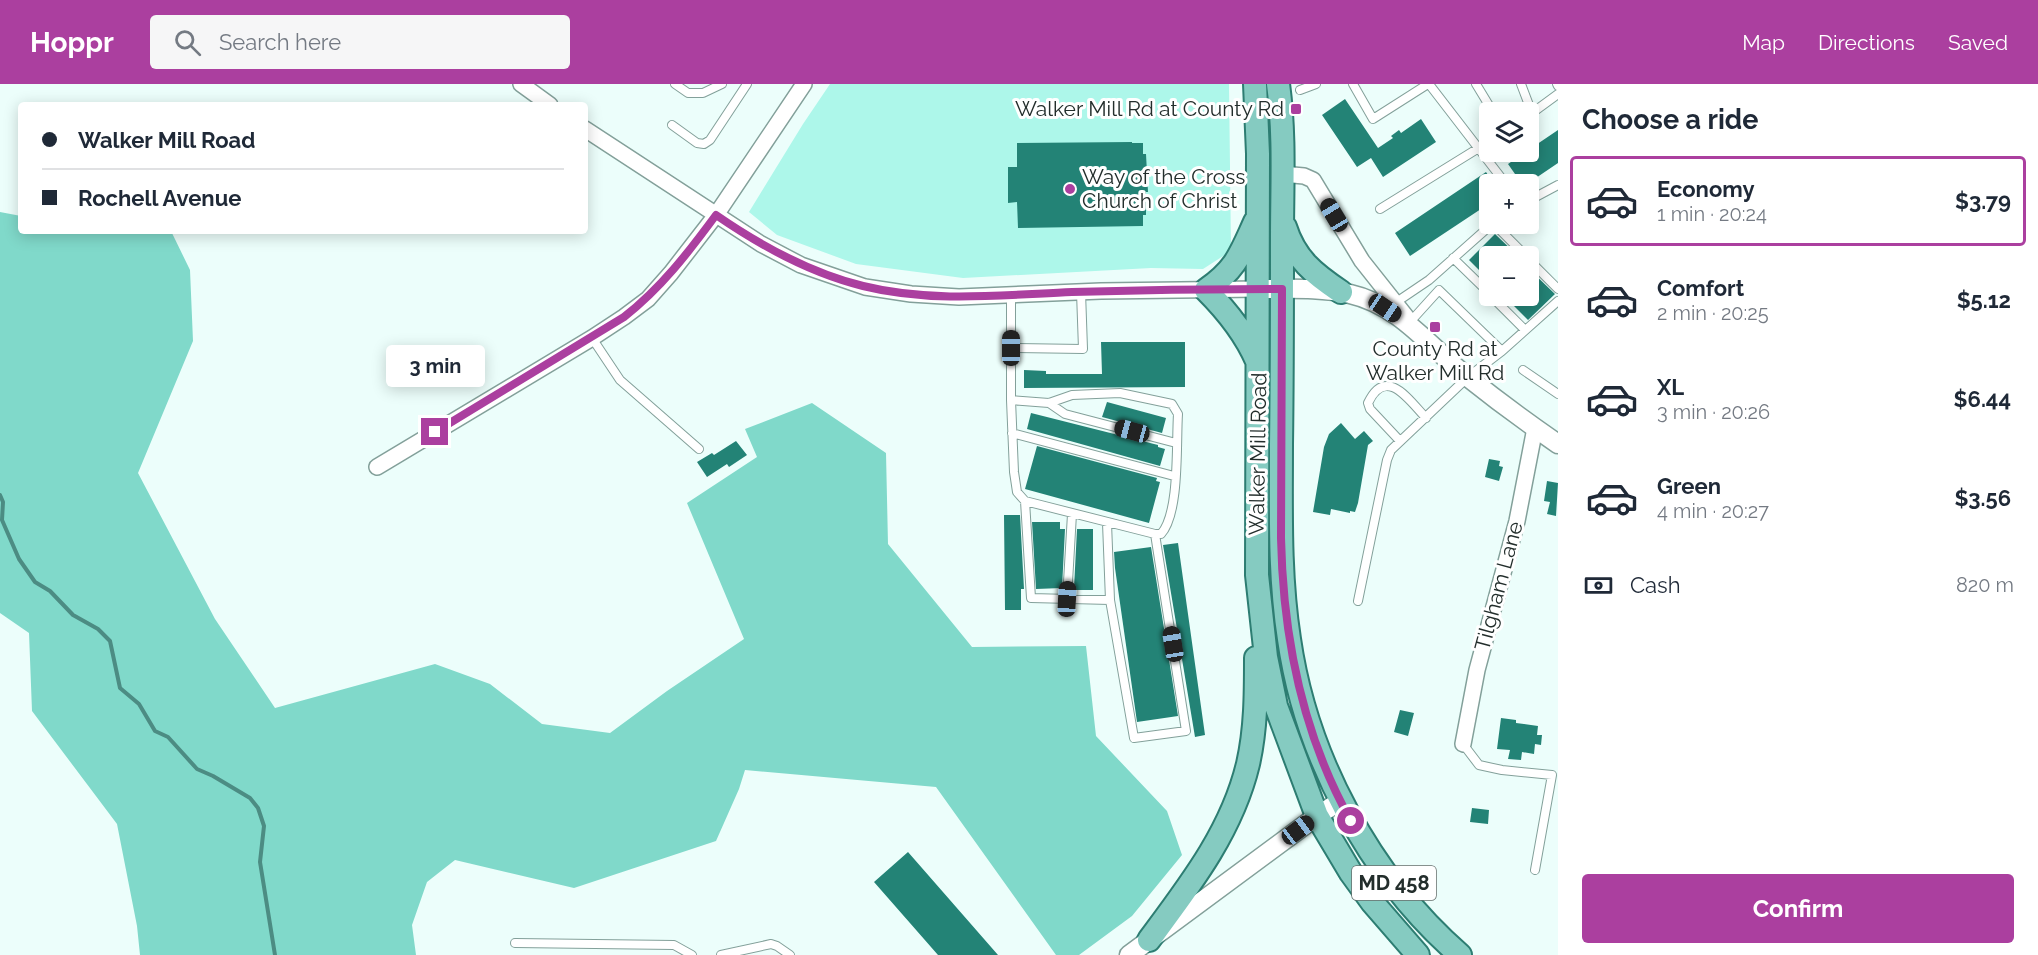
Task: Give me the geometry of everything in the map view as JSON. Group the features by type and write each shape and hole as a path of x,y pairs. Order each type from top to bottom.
{"main road":[{"name":"Walker Mill Road","path":"1255,84 1259,366 1257,575 1266,657 1276,706 1317,816"},
{"name":"Walker Mill Road","path":"1289,87 1281,125 1281,519 1285,606 1289,642 1302,699 1340,801"},
{"path":"1258,214 1234,266 1206,290 1226,310 1250,344 1259,366"},
{"path":"1282,220 1289,241 1304,263 1316,276 1341,292"},
{"path":"1149,940 1208,859 1234,806 1248,763 1256,705 1257,575"},
{"name":"MD 458","path":"1340,801 1370,851 1402,895 1460,955"},
{"name":"MD 458","path":"1317,816 1351,873 1372,902 1418,955"}],"street":[{"path":"521,84 546,102"},
{"path":"376,467 592,338 648,299 679,265 716,215 804,84"},
{"path":"588,131 754,240 801,265 865,287 931,297 1258,289 1341,292 1385,308 1414,327"},
{"path":"1282,174 1304,176 1313,180 1362,261 1414,327 1468,377 1558,444"},
{"name":"Tilgham Lane","path":"1463,744 1477,670 1517,521 1535,428"},
{"path":"1129,955 1340,801"}],"lane":[{"path":"675,84 688,93 703,93 722,84"},
{"path":"672,125 697,143 704,144 710,140 747,84"},
{"path":"1289,87 1316,84"},
{"path":"1353,84 1373,119 1429,84 1479,148 1380,209"},
{"path":"1476,84 1487,102"},
{"path":"1521,84 1526,102"},
{"path":"1539,108 1558,94"},
{"path":"1539,195 1558,185"},
{"path":"1395,303 1429,280 1481,234"},
{"path":"1503,234 1515,246"},
{"path":"1453,258 1479,284"},
{"path":"1539,270 1558,289"},
{"path":"1429,280 1502,351"},
{"path":"1414,327 1439,290"},
{"path":"1011,348 1083,349 1082,292"},
{"path":"1011,295 1011,400 1012,433 1017,492 1025,501 1107,523 1155,534 1161,534 1167,527 1173,509 1178,414 1172,405 1164,401 1120,393 1072,395 1049,403 1011,400"},
{"path":"1358,602 1391,450 1468,377 1502,351 1558,301"},
{"path":"1501,306 1525,330"},
{"path":"592,338 620,380 699,449"},
{"path":"1523,370 1558,394"},
{"path":"1400,441 1370,409 1368,403 1383,386 1390,385 1396,388 1426,418"},
{"path":"1049,403 1065,414 1176,443"},
{"path":"1012,433 1174,476"},
{"path":"1025,501 1031,598 1110,600"},
{"path":"1067,599 1072,514"},
{"path":"1107,523 1110,600 1134,738 1186,732 1155,534"},
{"path":"1463,744 1479,765 1502,770 1552,775 1535,870"},
{"path":"515,943 674,945 692,955"},
{"path":"721,955 771,944 790,955"}],"green space":[{"path":"830,84 1229,84 1231,251 1203,269 1151,268 963,278 856,264 777,235 749,212"},
{"path":"0,212 18,215 18,234 172,234 190,270 193,341 138,473 215,619 275,708 435,664 490,684 542,724 610,733 744,639 687,503 757,457 745,429 812,403 886,453 888,544 972,647 1086,646 1096,736 1167,811 1182,855 1132,916 1079,955 1056,955 936,787 745,770 716,841 574,888 455,860 427,882 412,925 416,955 140,955 137,926 117,824 32,711 29,633 0,613"}],"building":[{"path":"1345,99 1378,148 1393,138 1391,136 1399,130 1401,133 1421,119 1436,142 1383,177 1371,158 1357,167 1322,115"},
{"path":"1558,130 1558,163 1539,176 1539,174 1515,174 1508,164 1511,162 1539,162 1539,143"},
{"path":"1017,143 1143,143 1143,154 1146,154 1148,192 1146,192 1146,215 1143,215 1143,226 1018,228 1017,202 1008,203 1008,167 1017,167"},
{"path":"1479,177 1479,210 1410,256 1395,233"},
{"path":"1495,234 1508,246 1483,246"},
{"path":"1479,250 1479,270 1469,260"},
{"path":"1539,279 1555,294 1528,320 1514,306 1539,306"},
{"path":"1101,342 1185,342 1185,387 1024,388 1024,370 1046,371 1046,374 1102,374"},
{"path":"1107,402 1166,418 1162,433 1102,417"},
{"path":"1031,413 1158,445 1165,449 1160,466 1027,429"},
{"path":"1341,423 1355,439 1364,431 1373,441 1368,445 1358,503 1355,512 1350,511 1350,513 1331,509 1330,515 1313,512 1324,447 1329,434"},
{"path":"736,441 747,455 729,467 727,464 707,477 697,462 712,453 714,455"},
{"path":"1037,446 1157,478 1156,481 1160,482 1149,523 1025,489"},
{"path":"1489,459 1500,461 1499,466 1503,467 1499,481 1485,477"},
{"path":"1547,481 1558,483 1556,516 1547,514 1550,502 1544,501"},
{"path":"1004,515 1020,515 1024,589 1021,589 1021,610 1005,610"},
{"path":"1032,522 1060,522 1060,529 1065,529 1062,588 1036,589"},
{"path":"1077,529 1093,529 1093,590 1074,588"},
{"path":"1178,543 1205,735 1195,737 1163,545"},
{"path":"1151,547 1178,716 1137,722 1114,552"},
{"path":"1400,710 1414,713 1408,736 1394,732"},
{"path":"1501,718 1538,726 1537,735 1542,735 1541,745 1535,744 1534,754 1522,752 1521,760 1508,759 1510,750 1497,749"},
{"path":"1472,808 1489,810 1488,824 1470,822"},
{"path":"908,852 998,955 938,955 874,882"}],"waterway":[{"path":"0,495 3,502 2,520 19,559 35,582 50,591 73,615 98,629 110,641 120,688 139,704 155,731 168,737 197,769 250,798 258,808 264,826 260,862 275,955"}],"place":[{"name":"Walker Mill Rd at County Rd","path":"1296,109"},
{"name":"Way of the Cross Church of Christ","path":"1070,189"},
{"name":"County Rd at Walker Mill Rd","path":"1435,327"}],"route":[{"path":"435,432 592,338 648,299 693,247 716,215 761,244 821,273 865,287 931,297 1101,291 1282,289 1281,538 1282,576 1289,642 1302,699 1314,736 1340,801 1351,821"}]}
